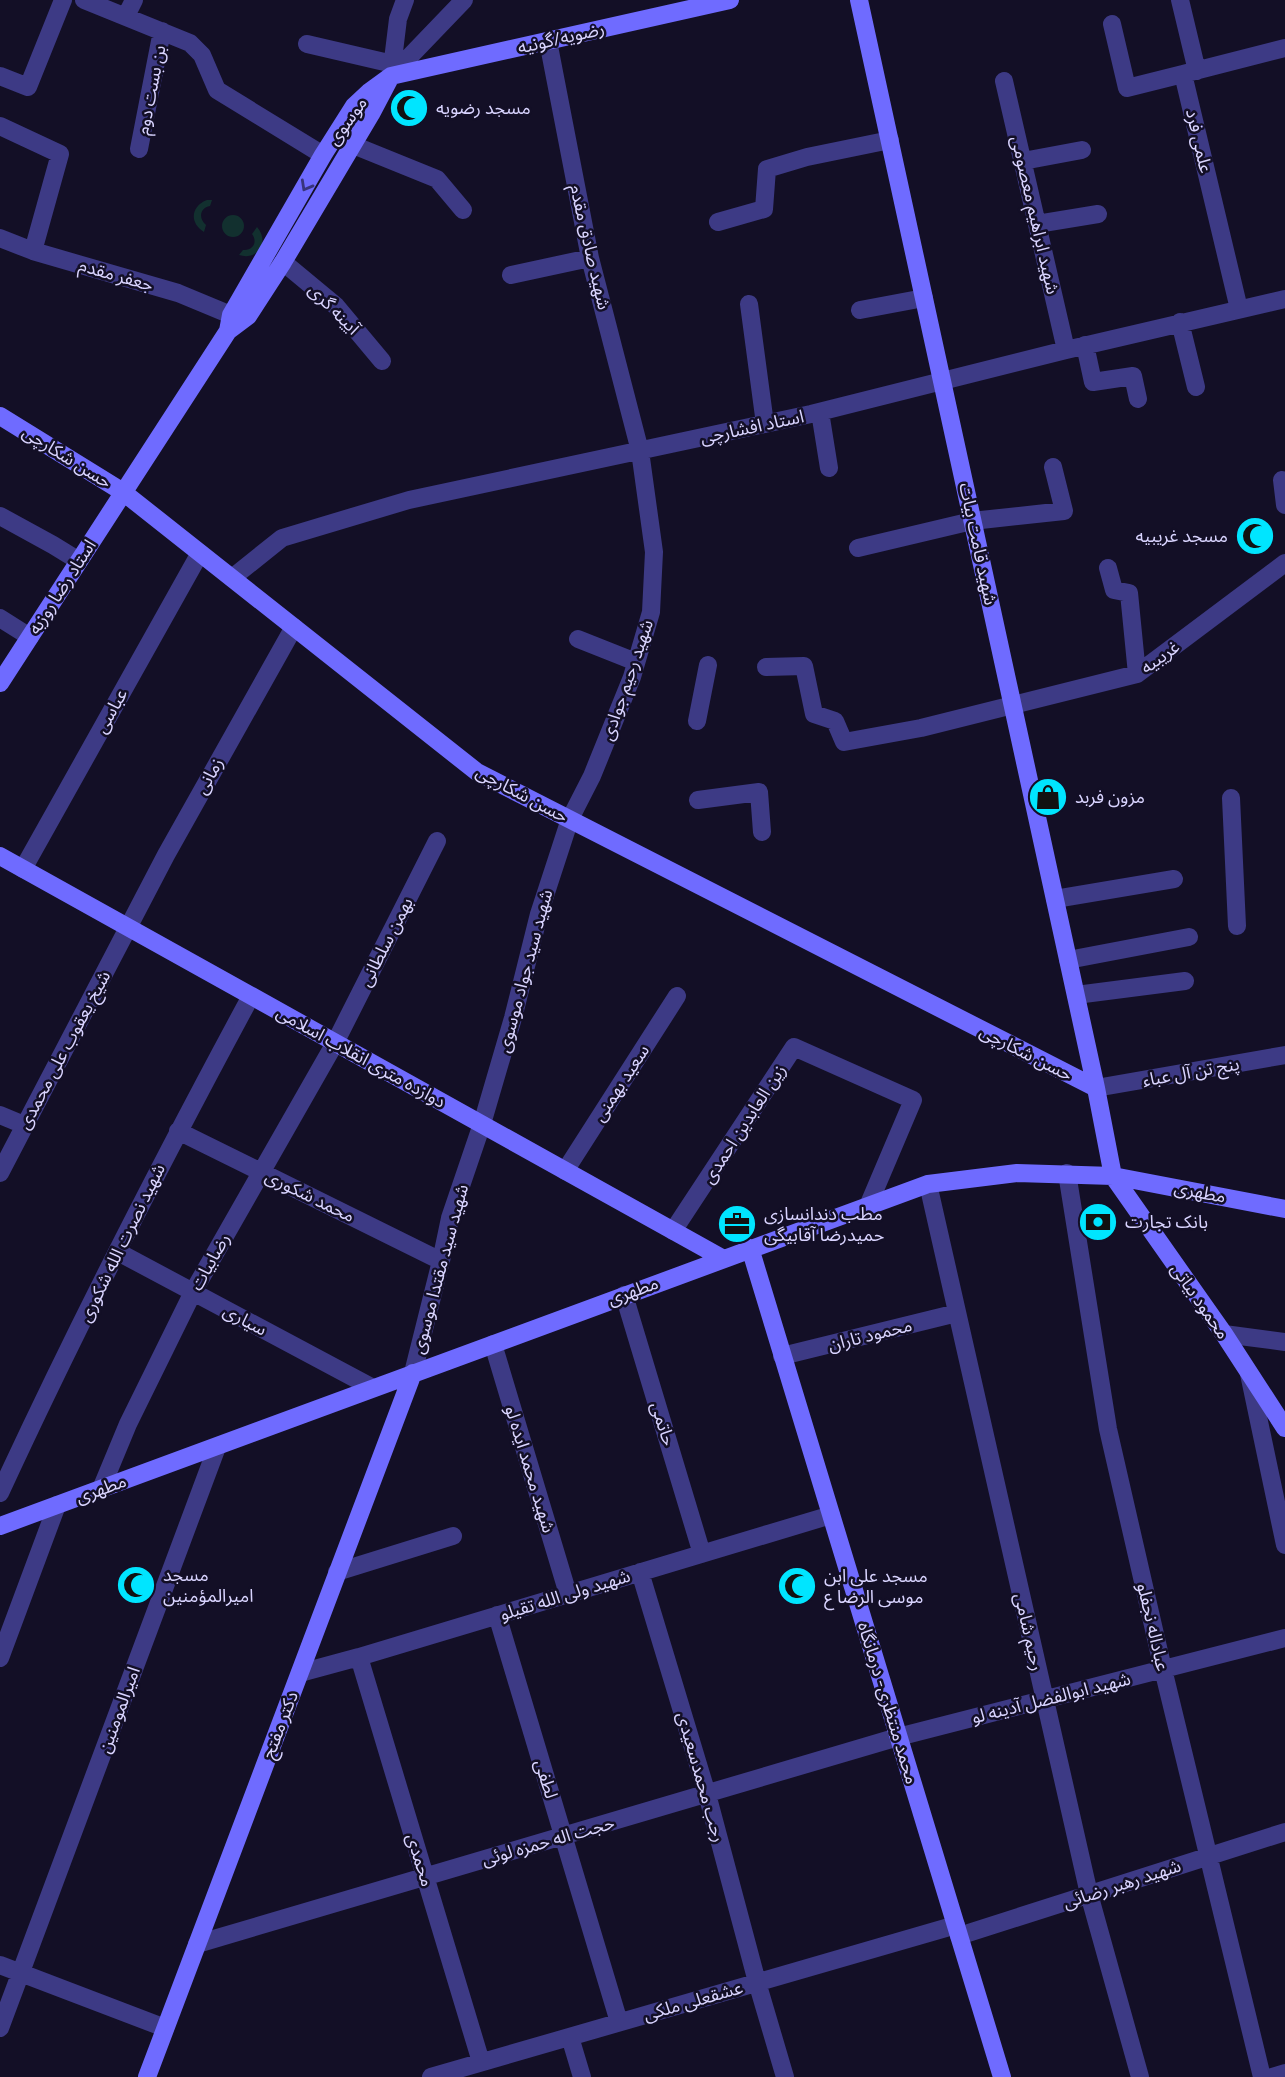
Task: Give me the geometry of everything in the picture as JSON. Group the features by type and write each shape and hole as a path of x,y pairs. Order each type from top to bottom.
{"main road":[{"name":"رضویه/گونیه","path":"392,70 548,41 730,0"},
{"name":"شهید قامت بیات","path":"859,0 1076,995 1112,1176"},
{"name":"موسوی","path":"229,323 248,316 283,262 353,145 392,70"},
{"name":"موسوی","path":"123,492 229,323 323,155 354,106 392,70"},
{"name":"حسن شکارچی","path":"2,422 123,492 477,772 1096,1088"},
{"name":"استاد رضا روزبه","path":"0,683 123,492"},
{"name":"دوازده متری انقلاب اسلامی","path":"0,856 722,1258"},
{"name":"مطهری","path":"0,1526 928,1184 1017,1173 1112,1176 1285,1209"},
{"name":"محمود بیاتی","path":"1112,1176 1224,1334 1285,1428"},
{"name":"محمد منتظری- درمانگاه","path":"750,1248 1002,2077"},
{"name":"دکتر مفتح","path":"147,2077 413,1373"}],"street":[{"path":"0,76 27,87 63,0"},
{"path":"84,0 190,43 202,55 217,90 323,155"},
{"path":"126,16 134,0"},
{"path":"392,70 398,19 405,0"},
{"path":"392,70 464,0"},
{"name":"علمی فرد","path":"1180,0 1190,73 1238,309"},
{"path":"1112,24 1127,88 1285,48"},
{"name":"بن بست دوم","path":"139,149 162,31"},
{"name":"شهید صادق مقدم","path":"548,41 590,258 640,451"},
{"path":"307,44 392,70"},
{"name":"شهید ابراهیم معصومی","path":"1004,81 1066,350"},
{"path":"0,127 60,154 33,251"},
{"path":"718,222 764,209 767,169 807,157 890,140"},
{"path":"353,145 436,180 463,210"},
{"path":"1023,162 1082,150"},
{"path":"1037,224 1098,214"},
{"name":"جعفر مقدم","path":"0,237 33,251 177,293 229,323"},
{"path":"511,275 590,258"},
{"name":"آیینه گری","path":"283,262 336,306 382,360"},
{"path":"860,310 924,298"},
{"name":"استاد افشارچی","path":"232,579 282,538 409,500 820,412 1085,345 1285,299"},
{"path":"749,304 765,424"},
{"path":"1180,322 1196,387"},
{"path":"1085,345 1093,382 1133,376 1139,399"},
{"path":"820,412 829,468"},
{"name":"شهید رحیم جوادی","path":"570,819 592,776 636,662 651,612 654,552 640,451"},
{"path":"858,548 972,521 1064,511 1054,467"},
{"path":"1282,480 1285,505"},
{"path":"0,516 79,561"},
{"name":"عباسی","path":"23,869 200,553"},
{"name":"غریبیه","path":"766,667 804,666 814,714 835,721 844,742 921,728 1137,674 1285,563"},
{"path":"1108,568 1114,590 1129,593 1137,674"},
{"path":"0,618 30,637"},
{"name":"زمانی","path":"128,927 294,627"},
{"path":"578,639 636,662"},
{"path":"697,721 708,665"},
{"path":"698,800 759,792 762,832"},
{"path":"1231,798 1237,926"},
{"name":"شهید سید جواد موسوی","path":"482,1124 513,1018 539,914 570,819"},
{"name":"بهمن سلطانی","path":"335,1043 437,841"},
{"path":"1055,899 1174,879"},
{"name":"شیخ یعقوب علی محمدی","path":"0,1173 128,927"},
{"path":"1068,960 1189,937"},
{"path":"1076,995 1185,981"},
{"name":"شهید نصرت الله شکوری","path":"0,1493 178,1131 251,996"},
{"name":"سعید بهمنی","path":"565,1171 677,996"},
{"name":"رضابیات","path":"101,1489 128,1424 193,1292 335,1043"},
{"name":"زین العابدین احمدی","path":"673,1231 794,1047 913,1100 868,1206"},
{"name":"پنج تن آل عباء","path":"1096,1088 1285,1055"},
{"path":"0,1115 24,1125"},
{"name":"شهید سید مقتدا موسوی","path":"413,1373 450,1218 482,1124"},
{"name":"محمد شکوری","path":"178,1131 441,1261"},
{"name":"عباداله نجفلو","path":"1067,1173 1108,1429 1163,1670 1262,2077"},
{"name":"رحیم شامی","path":"928,1184 1088,1895 1140,2077"},
{"name":"سیاری","path":"118,1252 373,1388"},
{"name":"حاتمی","path":"624,1295 702,1554"},
{"name":"محمود تاران","path":"782,1356 957,1313"},
{"path":"1224,1334 1285,1342"},
{"name":"شهید محمد ایده لو","path":"492,1344 568,1594"},
{"path":"1249,1373 1285,1545"},
{"name":"امیرالمومنین","path":"0,2028 216,1447"},
{"path":"0,1658 57,1505"},
{"name":"شهید ولی الله تقیلو","path":"300,1673 831,1515"},
{"path":"337,1572 453,1536"},
{"name":"رجب محمدسعیدی","path":"640,1572 707,1794 785,2077"},
{"name":"لطفی","path":"497,1615 619,2022"},
{"name":"شهید ابوالفضل آدینه لو","path":"898,1737 1285,1638"},
{"name":"محمدی","path":"359,1657 481,2062"},
{"name":"حجت اله حمزه لوئی","path":"197,1944 898,1737"},
{"name":"شهید رهبر رضائی","path":"957,1930 1088,1895 1285,1832"},
{"name":"عشقعلی ملکی","path":"431,2077 757,1982 957,1930"},
{"path":"0,1965 165,2028"},
{"path":"569,2037 582,2077"},
{"path":"1272,2077 1285,2073"}],"green space":[{"path":"212,200 210,206 201,214 206,225 204,232 196,224 194,215 198,206"},
{"path":"229,215 237,215 244,222 244,230 237,237 229,237 222,230 222,222"},
{"path":"257,227 262,239 260,249 252,255 239,255 254,245 252,234"}],"place":[{"name":"مسجد رضویه","path":"409,108"},
{"name":"مسجد غریبیه","path":"1255,536"},
{"name":"مزون فربد","path":"1048,797"},
{"name":"بانک تجارت","path":"1098,1222"},
{"name":"مطب دندانسازی حمیدرضا آقابیگی","path":"737,1224"},
{"name":"مسجد امیرالمؤمنین","path":"136,1585"},
{"name":"مسجد علی ابن موسی الرضا ع","path":"797,1586"}]}
